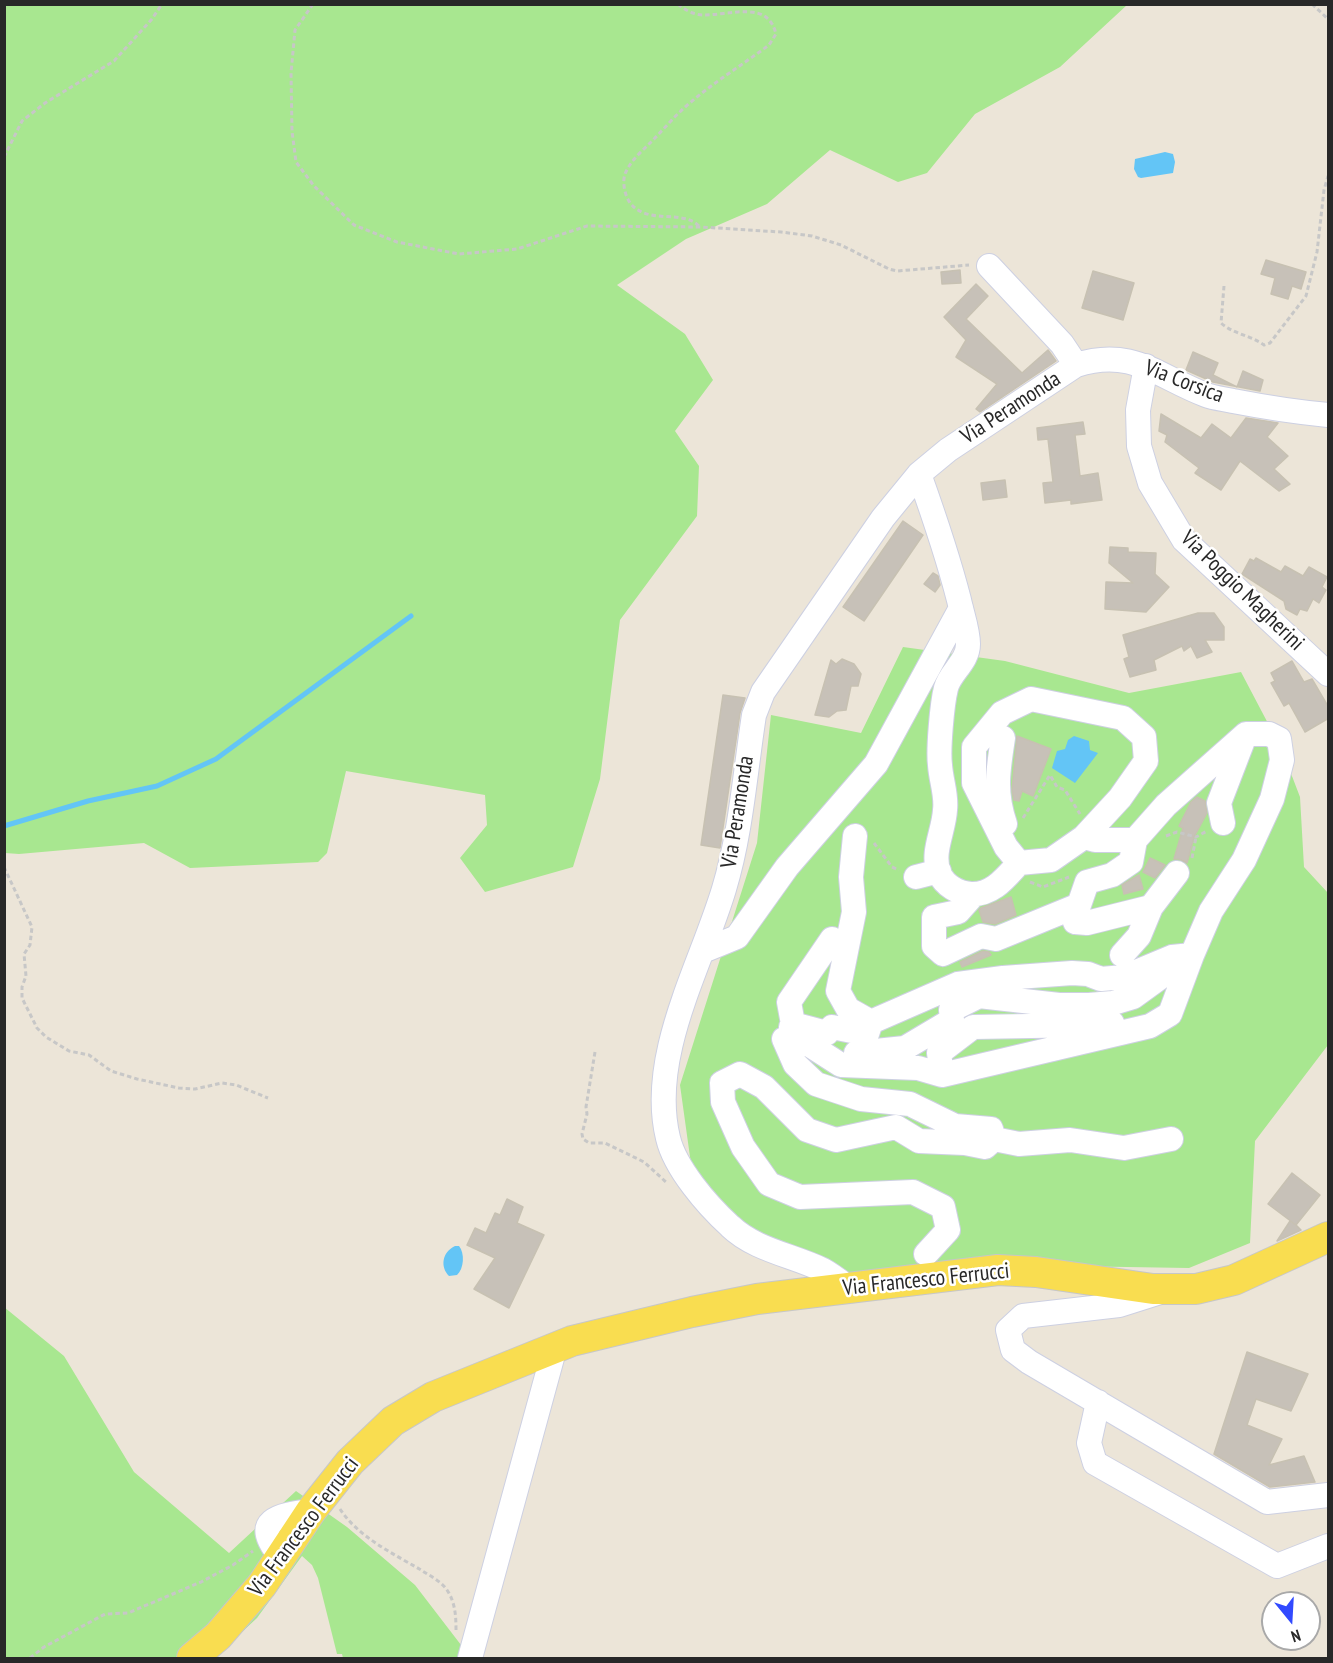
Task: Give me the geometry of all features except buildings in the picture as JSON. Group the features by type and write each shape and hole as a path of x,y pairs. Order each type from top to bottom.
{"main road":[{"name":"Via Francesco Ferrucci","path":"192,1659 242,1611 274,1549 317,1503 350,1462 393,1421 412,1408 458,1385 555,1347 752,1300 998,1270 1018,1270 1165,1290 1196,1289 1234,1280 1329,1237"}],"street":[{"path":"989,266 1062,344 1076,365"},
{"name":"Via Corsica","path":"1076,365 1088,361 1119,360 1146,366 1207,396 1261,407 1329,415"},
{"name":"Via Peramonda","path":"849,1288 825,1271 747,1239 729,1226 675,1158 668,1139 665,1121 664,1092 672,1043 681,1009 730,870 757,704 763,692 883,518 919,474 948,450 1076,365"},
{"name":"Via Poggio Magherini","path":"1146,366 1138,422 1139,446 1150,483 1184,540 1329,674"},
{"path":"919,474 941,536 961,608 968,651 949,681 944,698 939,760 945,791 945,812 930,869 957,892 974,894 997,886 1011,849 999,806 997,780 1003,738"},
{"path":"703,951 737,937 787,867 876,764 961,608"},
{"path":"1031,699 1123,718 1144,737 1146,761 1120,798 1087,833 1051,860 1011,849 974,783 974,747 1002,713 1031,699"},
{"path":"788,1032 841,1065 918,1068 942,1075 1149,1026 1170,1014 1211,911 1244,860 1272,800 1282,760 1279,739 1269,734 1244,735 1166,805 1135,840 1131,862 1112,875 1087,882 1075,922 1087,923 1151,907"},
{"path":"1222,823 1219,803 1244,735"},
{"path":"1087,833 1095,840 1135,840"},
{"path":"855,836 851,877 854,912 838,991 848,1009 871,1022"},
{"path":"1122,955 1139,936 1151,907 1184,866"},
{"path":"974,894 958,912 934,917 934,946 943,954 981,936 996,939 1079,905"},
{"path":"832,939 789,1002 788,1032 795,1064 816,1084 861,1099 910,1104 955,1126 991,1129 994,1139"},
{"path":"827,1033 832,1027 867,1034 871,1022 958,984 1072,973 1088,974 1101,979 1124,977 1173,957 1192,955"},
{"path":"827,1033 844,1055 905,1048 952,1020 951,1010 979,996 1059,1005 1113,1003 1133,997 1192,955"},
{"path":"942,1075 939,1053 973,1027 1088,1025 1121,1021 1149,1026"},
{"path":"788,1032 827,1033"},
{"path":"926,1254 948,1230 943,1207 913,1192 800,1197 769,1184 743,1147 723,1102 722,1083 740,1074 764,1087 807,1130 836,1140 896,1127 919,1141 965,1143 985,1147 994,1139"},
{"path":"994,1139 1019,1144 1070,1140 1124,1148 1171,1139"},
{"path":"1165,1290 1119,1305 1023,1316 1008,1329 1013,1350 1029,1362 1267,1502 1329,1496"},
{"path":"470,1659 555,1347"},
{"path":"1098,1402 1089,1443 1095,1463 1277,1566 1329,1546"}],"path":[{"path":"4,157 22,121 45,103 114,60 152,19 162,4"},
{"path":"313,4 295,30 292,62 292,131 297,162 314,186 354,225 398,242 459,254 517,249 587,226 701,227 812,236 841,245 889,270 979,264 989,266"},
{"path":"678,4 688,12 703,15 742,8 761,10 769,15 776,34 768,45 684,108 633,160 624,175 625,193 630,203 641,212 659,217 684,219 695,222 701,227"},
{"path":"1312,4 1329,19"},
{"path":"1224,286 1221,323 1226,328 1253,337 1264,345 1270,343 1306,296 1317,252 1324,190 1329,176"},
{"path":"1011,849 1023,819 1050,775 1057,787 1065,790 1087,833"},
{"path":"1178,832 1196,837 1184,866"},
{"path":"855,836 876,844 892,867 930,869"},
{"path":"4,867 32,927 30,945 24,954 27,969 22,987 22,998 37,1028 46,1036 69,1051 89,1055 111,1071 137,1079 195,1089 222,1083 236,1085 268,1098"},
{"path":"595,1052 586,1107 587,1114 582,1129 583,1139 589,1143 605,1143 644,1162 664,1182 672,1185 694,1184"},
{"path":"317,1503 338,1506 352,1524 375,1542 444,1586 455,1610 456,1632"},
{"path":"30,1659 44,1647 105,1614 128,1613 201,1582 233,1565 274,1549"}],"green space":[{"path":"4,5 1127,5 1060,67 975,114 927,173 898,182 830,150 767,204 686,239 617,285 685,334 713,380 675,431 699,466 697,516 620,620 600,779 573,867 485,892 460,858 487,825 485,795 346,771 327,853 318,862 190,868 144,843 19,854 5,853"},
{"path":"903,647 1005,661 1129,693 1241,672 1282,750 1300,797 1304,867 1328,893 1328,1045 1255,1141 1250,1243 1189,1268 1002,1265 845,1274 748,1232 691,1164 680,1085 757,843 771,715 861,733"},
{"path":"4,1307 64,1356 134,1472 229,1553 296,1491 347,1527 415,1585 471,1658 343,1658 342,1654 337,1654 318,1578 312,1565 302,1556 257,1618 214,1658 5,1658"}],"water":[{"path":"1165,152 1173,154 1175,162 1173,173 1138,177 1134,169 1135,159"},
{"path":"1074,736 1089,741 1090,750 1098,753 1075,783 1052,768 1057,751 1065,749 1068,740"},
{"path":"455,1246 461,1249 462,1265 457,1275 449,1276 444,1268 444,1260 447,1252"}],"waterway":[{"path":"4,826 88,801 157,786 216,759 411,616"}]}
